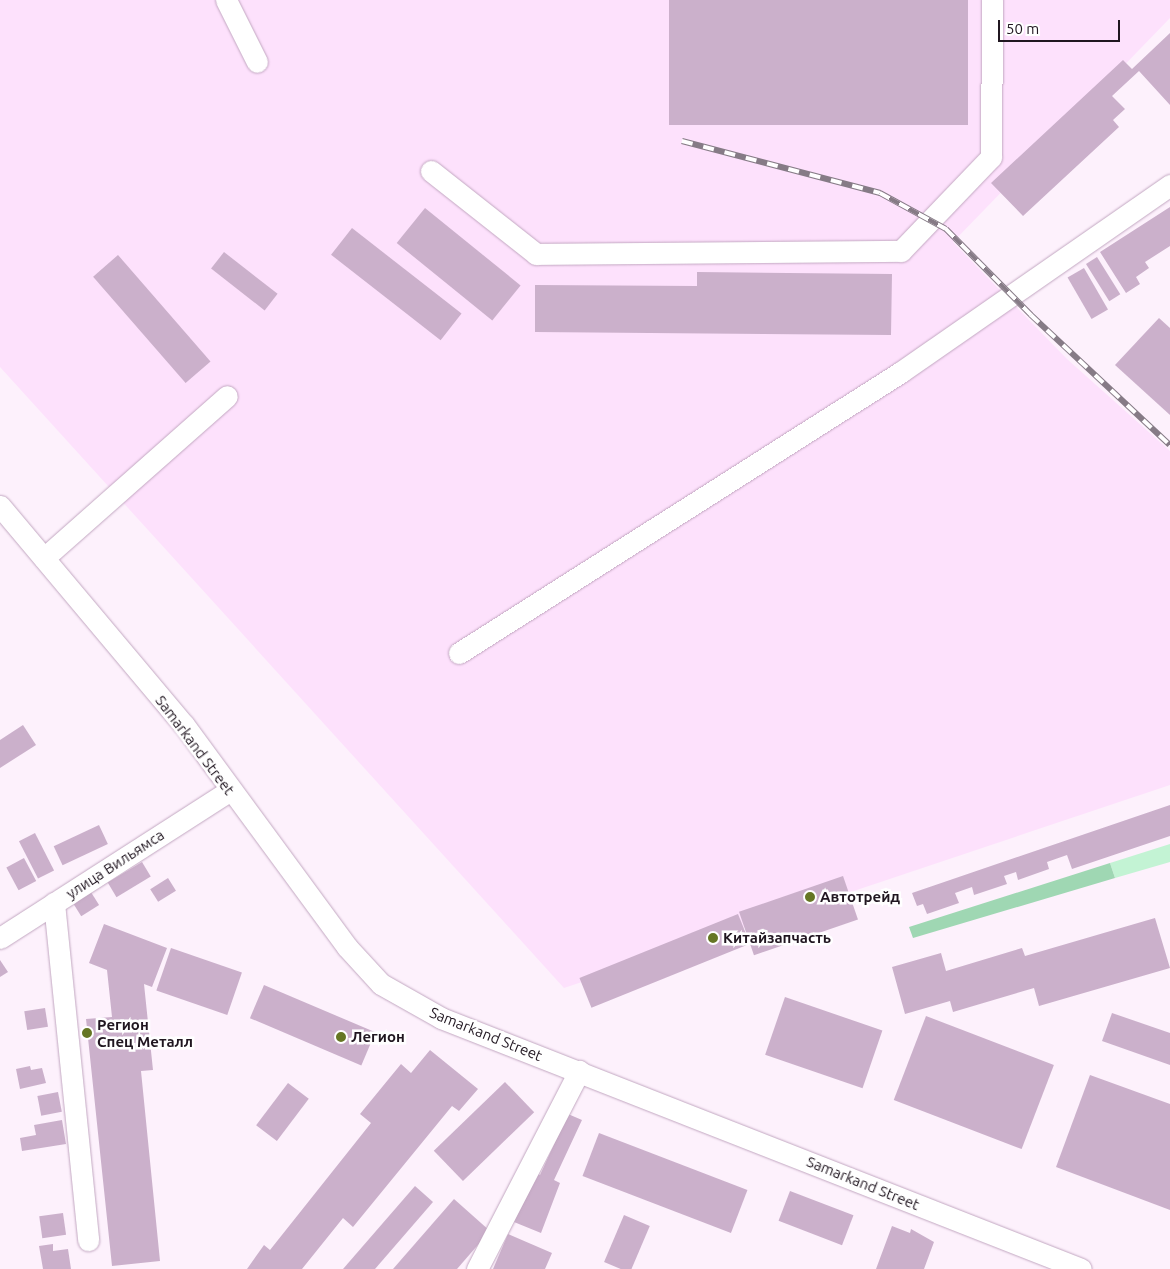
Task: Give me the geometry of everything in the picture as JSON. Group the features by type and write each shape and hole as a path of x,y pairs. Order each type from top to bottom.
{"street":[{"path":"226,0 256,62"},
{"path":"431,171 536,254 902,251 991,157 992,0"},
{"path":"460,653 901,372 1170,185"},
{"path":"44,558 228,396"},
{"name":"Samarkand Street","path":"0,506 184,725 229,791 347,946 381,984 441,1018 1081,1269"},
{"name":"улица Вильямса","path":"0,938 229,791"},
{"path":"54,903 88,1240"},
{"path":"476,1269 579,1071"}],"shaded area":[{"path":"0,0 1170,0 1170,18 953,242 1067,359 1170,451 1170,785 564,988 0,367"}],"green space":[{"path":"1170,844 1170,862 1115,878 1110,863"},
{"path":"1110,863 1115,878 913,938 909,927"}],"building":[{"path":"669,0 968,0 968,125 669,125"},
{"path":"1170,33 1170,105 1139,71 1112,96 1125,109 1113,120 1119,127 1023,216 991,183 1123,60 1132,69"},
{"path":"1170,207 1170,246 1145,262 1149,268 1136,277 1140,284 1126,293 1100,252"},
{"path":"425,208 521,285 492,320 397,243"},
{"path":"352,228 462,314 441,340 331,255"},
{"path":"224,252 278,294 265,310 211,269"},
{"path":"118,255 211,361 186,383 93,277"},
{"path":"1097,257 1120,294 1109,301 1086,264"},
{"path":"1084,268 1108,310 1092,319 1068,278"},
{"path":"697,272 892,274 891,335 535,332 535,285 697,286"},
{"path":"1159,318 1170,328 1170,415 1115,365"},
{"path":"23,725 36,745 0,768 0,740"},
{"path":"1170,805 1170,836 1072,869 1067,855 1047,862 1049,869 1018,880 1016,872 1004,876 1007,884 974,895 972,887 955,893 959,903 927,914 923,904 917,906 912,893"},
{"path":"99,825 108,844 63,865 54,846"},
{"path":"35,833 54,870 38,879 19,841"},
{"path":"24,858 36,881 19,890 6,867"},
{"path":"142,862 151,877 116,897 108,883"},
{"path":"843,876 858,919 754,955 739,912"},
{"path":"168,878 176,891 158,902 150,889"},
{"path":"89,889 99,905 81,916 71,900"},
{"path":"738,914 750,944 591,1008 579,978"},
{"path":"1155,918 1170,968 1039,1006 1034,988 953,1012 950,1001 905,1014 892,967 941,953 946,971 1022,948 1025,956"},
{"path":"104,924 167,948 152,987 144,984 153,1070 141,1071 160,1261 112,1266 86,1019 112,1017 107,970 89,963"},
{"path":"171,948 242,972 227,1015 156,991"},
{"path":"0,960 8,972 0,977"},
{"path":"264,985 375,1032 361,1065 250,1018"},
{"path":"785,997 882,1031 863,1088 765,1055"},
{"path":"45,1008 48,1027 27,1030 24,1011"},
{"path":"1112,1013 1170,1033 1170,1065 1102,1041"},
{"path":"926,1016 1054,1065 1022,1149 894,1100"},
{"path":"430,1050 478,1089 459,1111 452,1106 353,1227 343,1218 302,1269 247,1269 264,1245 270,1250 371,1123 360,1114 401,1064 411,1073"},
{"path":"30,1066 31,1070 42,1068 46,1083 20,1089 16,1069"},
{"path":"1090,1075 1170,1104 1170,1210 1056,1167"},
{"path":"505,1082 534,1112 463,1181 434,1151"},
{"path":"288,1083 309,1099 277,1141 256,1125"},
{"path":"58,1092 62,1112 41,1116 37,1096"},
{"path":"568,1114 582,1120 554,1180 560,1183 541,1233 514,1222 534,1172 540,1175"},
{"path":"62,1120 66,1144 22,1151 20,1138 36,1135 34,1125"},
{"path":"599,1133 747,1190 731,1233 583,1176"},
{"path":"415,1186 433,1202 375,1269 343,1269"},
{"path":"790,1191 853,1215 842,1245 779,1221"},
{"path":"454,1199 490,1231 457,1269 393,1269"},
{"path":"63,1213 66,1235 42,1238 39,1216"},
{"path":"624,1215 650,1226 631,1269 621,1269 604,1262"},
{"path":"892,1226 910,1233 911,1229 934,1242 924,1269 876,1269"},
{"path":"508,1234 552,1253 545,1269 493,1269"},
{"path":"53,1244 53,1251 68,1249 71,1269 43,1269 39,1246"}],"railway":[{"path":"682,141 880,193 946,229 1031,315 1170,445"}],"place":[{"name":"Автотрейд","path":"810,897"},
{"name":"Китайзапчасть","path":"713,938"},
{"name":"Регион Спец Металл","path":"87,1033"},
{"name":"Легион","path":"341,1037"}]}
